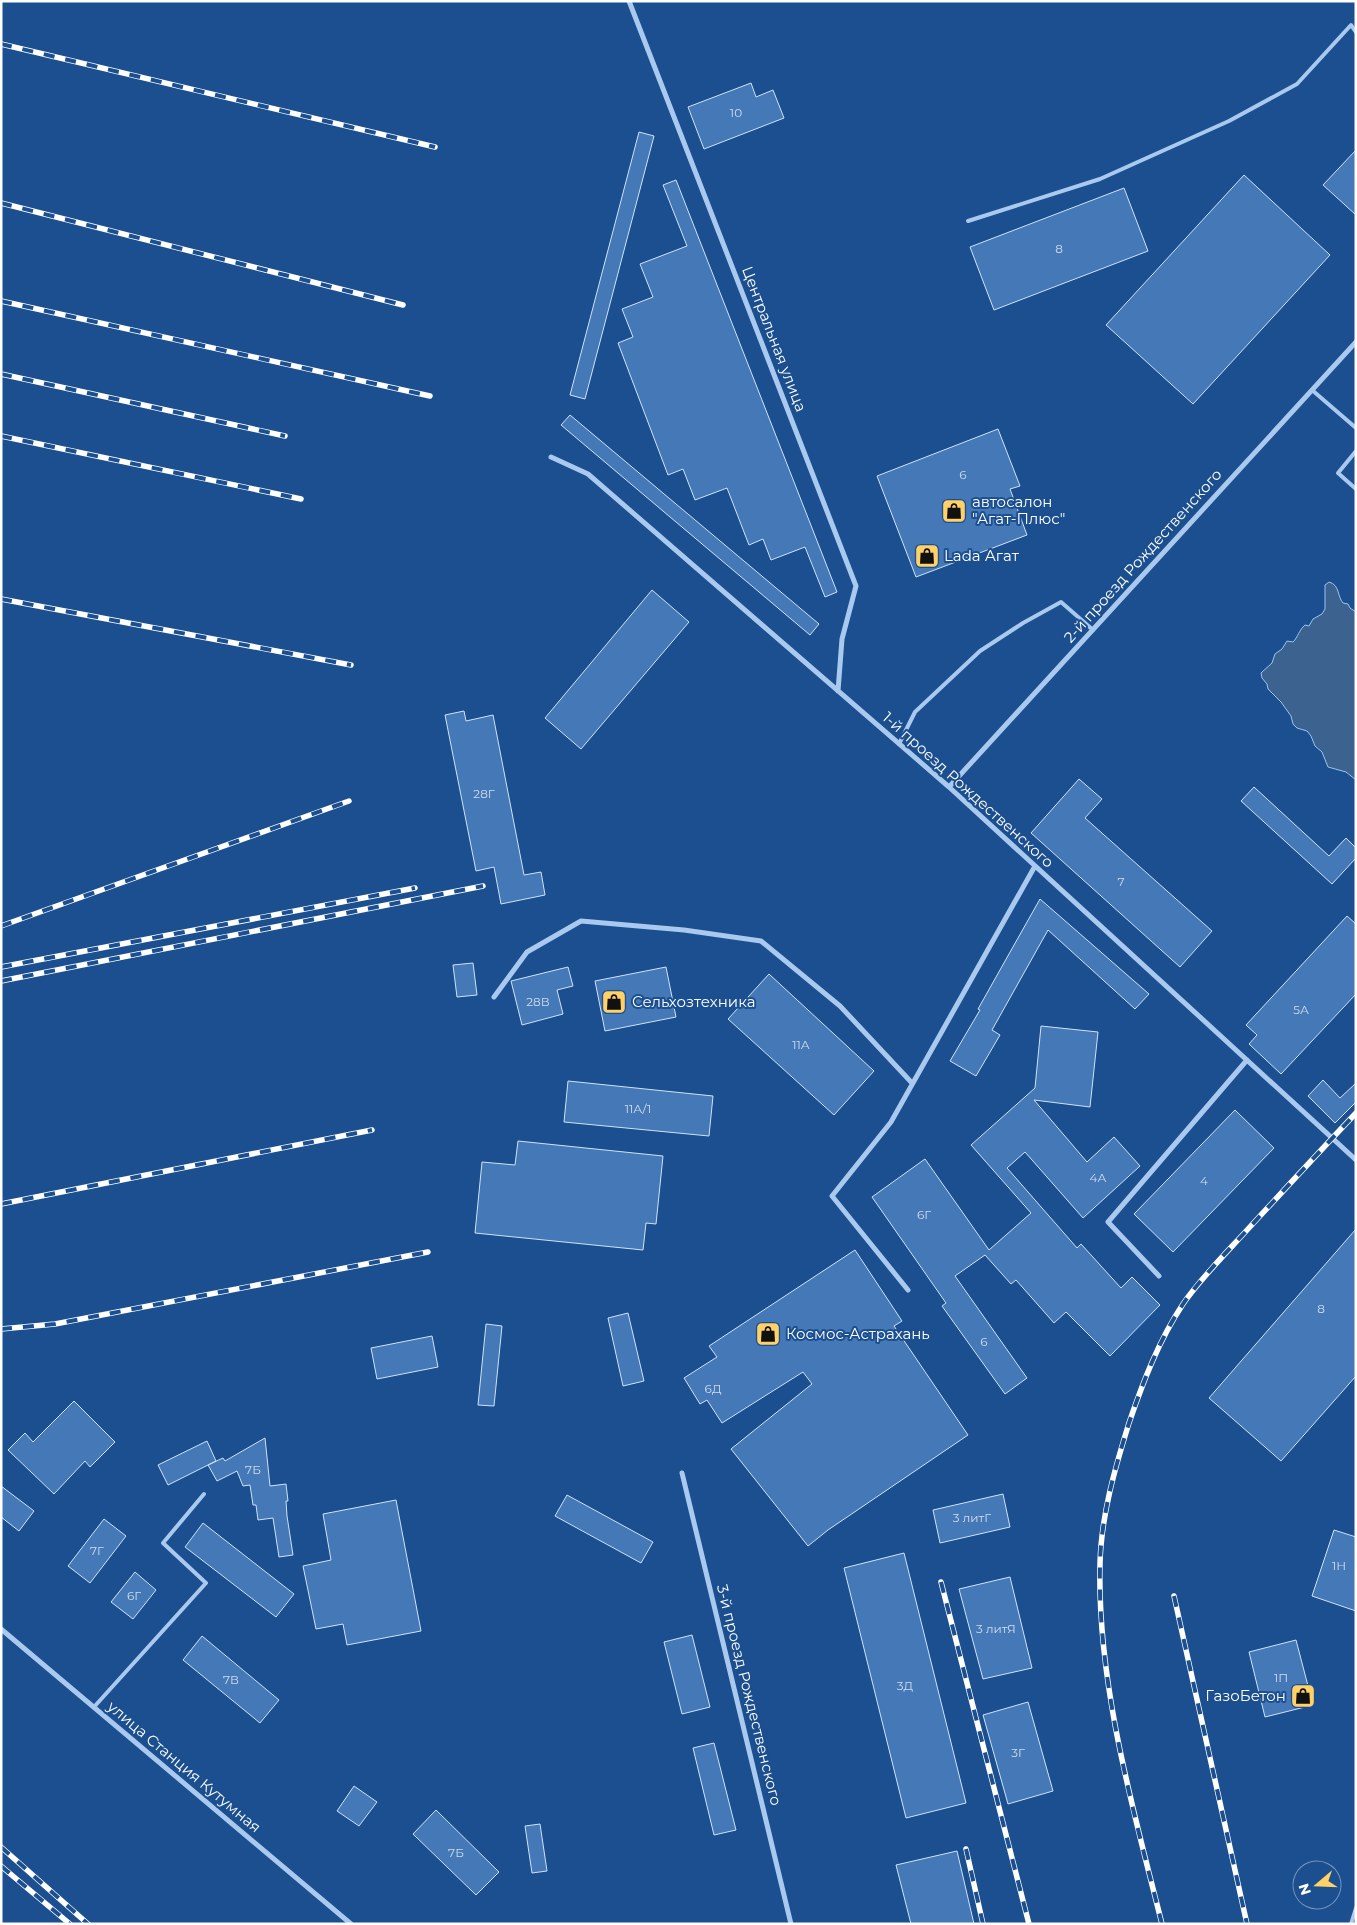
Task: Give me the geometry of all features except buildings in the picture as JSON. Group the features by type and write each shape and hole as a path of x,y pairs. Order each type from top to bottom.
{"street":[{"name":"Центральная улица","path":"629,1 856,586 842,639 838,691"},
{"name":"2-й проезд Рождественского","path":"949,788 1356,342"},
{"name":"1-й проезд Рождественского","path":"551,457 588,474 899,744 1356,1160"},
{"path":"908,1290 832,1196 891,1122 1035,866"},
{"path":"494,997 527,952 581,921 684,930 761,941 840,1006 912,1083"},
{"path":"1159,1276 1108,1222 1247,1060"},
{"name":"3-й проезд Рождественского","path":"682,1472 791,1924"},
{"name":"улица Станция Кутумная","path":"1,1629 351,1924"}],"lane":[{"path":"968,221 1100,179 1229,121 1298,84 1351,25 1356,32"},
{"path":"1312,390 1356,428"},
{"path":"1356,451 1338,472 1356,489"},
{"path":"899,744 915,712 937,689 980,651 1023,623 1061,602 1093,630"},
{"path":"94,1707 206,1583 163,1543 204,1494"},
{"path":"1351,1924 1356,1908"}],"water":[{"path":"1329,582 1333,583 1337,588 1343,603 1348,604 1356,612 1356,780 1346,772 1328,767 1322,752 1315,746 1311,736 1307,731 1297,728 1293,724 1291,716 1281,702 1268,689 1261,673 1272,663 1275,654 1282,649 1287,641 1293,642 1305,625 1309,626 1313,619 1322,614 1325,609 1325,585"}],"railway":[{"path":"1,44 435,147"},
{"path":"1,203 403,305"},
{"path":"1,301 430,396"},
{"path":"1,374 285,436"},
{"path":"1,436 301,499"},
{"path":"1,599 351,665"},
{"path":"1,926 349,801"},
{"path":"1,981 483,886"},
{"path":"1,967 415,888"},
{"path":"1162,1924 1119,1746 1104,1654 1100,1564 1103,1528 1110,1492 1129,1423 1146,1377 1166,1332 1183,1304 1214,1265 1356,1113"},
{"path":"1,1204 372,1130"},
{"path":"1,1329 55,1324 428,1252"},
{"path":"941,1582 1029,1924"},
{"path":"1174,1596 1247,1924"},
{"path":"1,1847 88,1924"},
{"path":"966,1849 983,1924"},
{"path":"1,1866 70,1924"}],"place":[{"name":"автосалон \"Агат-Плюс\"","path":"954,511"},
{"name":"Lada Агат","path":"927,556"},
{"name":"Сельхозтехника","path":"614,1002"},
{"name":"Космос-Астрахань","path":"768,1334"},
{"name":"ГазоБетон","path":"1303,1696"}]}
